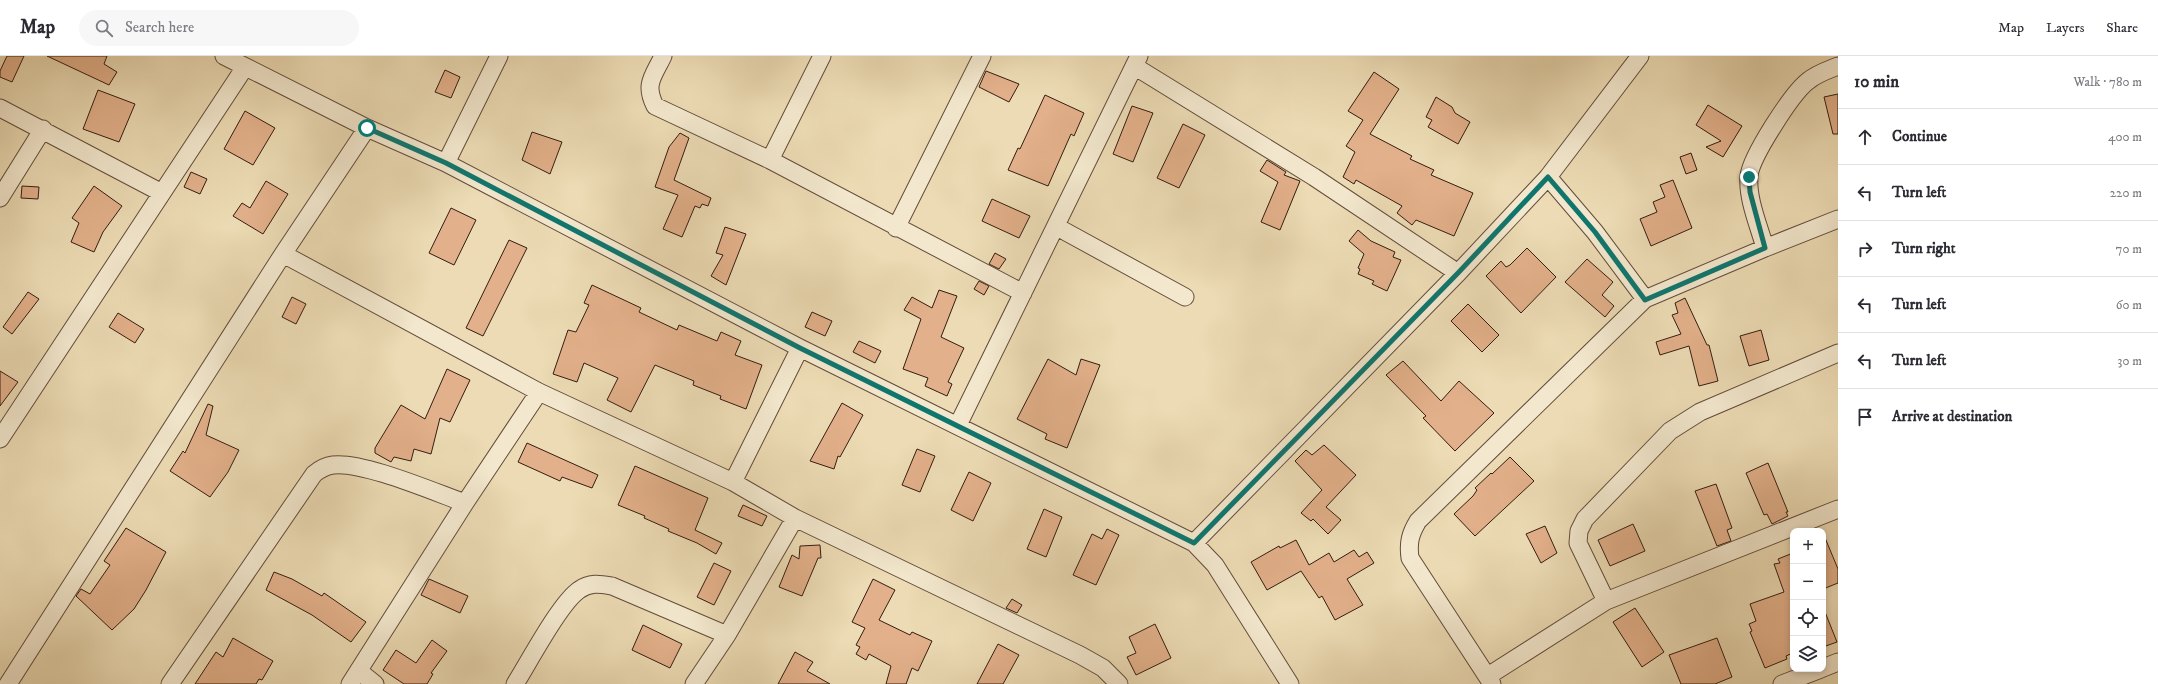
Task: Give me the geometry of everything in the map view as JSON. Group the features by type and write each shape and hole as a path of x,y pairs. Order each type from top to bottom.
{"street":[{"path":"224,56 367,128 446,163 800,348 1194,543 1215,565 1290,684"},
{"path":"446,163 499,56"},
{"path":"663,56 649,85 649,95 655,106 770,160 896,228 1023,293"},
{"path":"770,160 822,56"},
{"path":"896,228 982,56"},
{"path":"1194,543 1458,273 1548,177 1640,56"},
{"path":"958,425 1057,227 1137,61 1458,273"},
{"path":"1765,248 1750,192 1749,177 1752,163 1796,92 1809,80 1838,66"},
{"path":"0,439 245,67"},
{"path":"0,108 162,194"},
{"path":"8,684 283,254 367,128"},
{"path":"0,198 43,130"},
{"path":"1548,177 1595,232 1645,300"},
{"path":"1838,219 1765,248 1645,300 1418,521 1411,533 1409,545 1410,558 1490,680 1606,601 1838,509"},
{"path":"1057,227 1185,297"},
{"path":"283,254 539,392 733,482 796,518 1080,655 1103,668 1119,684"},
{"path":"733,482 800,348"},
{"path":"1606,601 1578,543 1579,531 1584,519 1670,432 1684,422 1700,412 1838,353"},
{"path":"375,684 354,678 465,503 539,392"},
{"path":"170,684 314,474 324,466 334,464 356,465 465,503"},
{"path":"694,684 727,635 796,518"},
{"path":"516,684 565,604 579,590 594,583 612,586 727,635"},
{"path":"1826,667 1838,662"},
{"path":"1782,684 1814,672"}],"building":[{"path":"7,56 24,56 12,82 0,77 0,71"},
{"path":"47,56 107,56 104,64 117,72 109,85"},
{"path":"445,70 460,77 451,98 435,92"},
{"path":"986,71 1019,84 1009,102 979,87"},
{"path":"1374,72 1399,89 1370,134 1412,156 1410,159 1434,170 1431,175 1473,193 1454,236 1416,220 1412,225 1397,213 1402,206 1356,180 1354,184 1343,177 1355,152 1346,146 1363,120 1348,111"},
{"path":"98,90 135,104 119,142 83,129"},
{"path":"1838,94 1838,134 1833,134 1824,97"},
{"path":"1045,95 1084,113 1074,136 1071,134 1048,186 1008,170 1018,148 1020,149"},
{"path":"1436,97 1452,107 1455,113 1470,122 1458,144 1428,127 1432,120 1426,117"},
{"path":"1708,105 1742,126 1723,157 1706,147 1721,141 1696,125"},
{"path":"1132,106 1153,113 1133,162 1113,154"},
{"path":"245,111 275,128 253,165 224,149"},
{"path":"1183,124 1205,135 1179,188 1157,178"},
{"path":"532,132 562,142 550,174 522,160"},
{"path":"680,133 689,138 674,180 711,198 708,206 702,204 700,208 695,206 682,237 663,229 678,195 655,187 669,147"},
{"path":"1691,153 1697,170 1686,174 1680,157"},
{"path":"1267,160 1286,172 1284,175 1300,181 1280,230 1261,222 1278,182 1260,171"},
{"path":"191,172 207,179 200,194 184,187"},
{"path":"1673,180 1692,228 1651,246 1640,219 1657,212 1653,202 1665,197 1660,185"},
{"path":"266,181 288,194 263,234 233,216 242,203 250,208"},
{"path":"22,186 39,187 38,199 21,198"},
{"path":"94,186 122,206 103,232 94,252 71,242 79,223 72,218"},
{"path":"992,199 1030,216 1019,238 982,221"},
{"path":"451,208 476,220 454,265 429,253"},
{"path":"725,227 746,234 726,285 711,276 723,255 716,253"},
{"path":"1358,230 1371,241 1395,252 1393,257 1401,260 1387,291 1372,284 1374,281 1358,274 1360,269 1358,268 1364,254 1349,241"},
{"path":"509,240 527,248 483,336 466,328"},
{"path":"1527,248 1556,277 1521,313 1486,276 1501,261 1506,267 1510,265"},
{"path":"995,253 1006,259 999,269 989,264"},
{"path":"1587,259 1613,282 1602,295 1614,306 1605,317 1565,282"},
{"path":"979,281 989,286 984,295 974,289"},
{"path":"592,285 641,308 639,312 677,330 679,325 717,341 721,332 741,341 735,355 762,365 746,409 720,399 721,396 693,385 694,381 655,365 631,412 607,400 618,378 584,363 577,382 553,374 568,330 576,332 589,305 584,303"},
{"path":"939,290 957,296 941,337 964,348 948,382 952,384 947,396 925,386 928,378 903,369 921,319 904,310 912,297 932,308"},
{"path":"28,292 39,299 12,334 3,327"},
{"path":"292,297 306,304 296,324 282,317"},
{"path":"1685,298 1707,345 1709,345 1718,381 1699,386 1689,346 1660,355 1656,342 1681,334 1672,315 1678,313 1675,303"},
{"path":"1468,304 1499,335 1482,352 1451,321"},
{"path":"812,312 832,321 825,336 805,327"},
{"path":"118,313 144,329 135,343 109,327"},
{"path":"1761,330 1769,360 1749,366 1740,336"},
{"path":"859,341 881,351 875,363 853,352"},
{"path":"1048,359 1076,375 1081,359 1100,365 1067,448 1045,439 1047,434 1017,419"},
{"path":"1403,361 1441,401 1459,381 1494,413 1455,451 1423,418 1426,416 1386,375"},
{"path":"447,369 470,380 450,422 440,418 431,454 414,449 411,461 394,457 391,462 375,453 375,448 401,405 425,419"},
{"path":"0,371 18,382 0,406"},
{"path":"842,403 863,415 840,457 838,456 834,469 810,461"},
{"path":"208,404 213,406 206,435 239,450 228,472 210,497 170,471 183,451 185,453"},
{"path":"527,443 598,475 592,488 562,477 560,481 518,462"},
{"path":"1324,445 1356,475 1326,507 1341,520 1328,534 1313,519 1311,521 1301,513 1322,490 1295,461 1306,450 1312,455"},
{"path":"917,449 935,456 920,492 902,485"},
{"path":"1510,457 1534,481 1475,536 1454,514 1473,496 1477,490 1475,488"},
{"path":"1768,463 1788,512 1786,512 1788,516 1772,524 1767,514 1764,515 1746,473"},
{"path":"635,466 708,498 695,530 722,543 716,554 697,543 668,531 669,529 644,518 645,516 618,505"},
{"path":"969,472 991,483 973,521 951,510"},
{"path":"1716,484 1732,528 1727,530 1731,541 1717,546 1695,491"},
{"path":"743,505 767,516 762,526 738,516"},
{"path":"1044,509 1062,517 1046,557 1027,549"},
{"path":"1633,524 1645,551 1610,566 1598,540"},
{"path":"1545,526 1557,553 1541,563 1526,534"},
{"path":"126,528 166,552 134,609 112,630 76,596 81,589 90,594 110,565 104,561"},
{"path":"1107,529 1119,535 1096,585 1073,575 1092,534 1102,539"},
{"path":"1296,540 1309,565 1329,553 1334,562 1354,550 1359,557 1367,552 1374,563 1347,579 1363,605 1335,620 1322,596 1319,598 1301,571 1267,590 1251,562 1279,546 1280,548"},
{"path":"1826,540 1838,569 1838,583 1826,588"},
{"path":"820,545 821,558 818,558 802,596 779,587 792,555 799,559 800,546"},
{"path":"1790,554 1790,654 1786,656 1787,659 1765,668 1750,632 1752,631 1749,624 1756,621 1750,604 1784,592 1774,564 1780,563 1778,559"},
{"path":"714,563 731,571 714,605 697,597"},
{"path":"274,572 292,579 322,596 324,593 366,622 351,642 312,615 266,590"},
{"path":"429,579 468,596 460,613 421,595"},
{"path":"873,579 895,590 879,620 910,635 912,632 932,641 918,671 912,668 906,684 886,684 891,666 869,654 866,660 856,654 860,647 856,645 865,628 852,622"},
{"path":"1012,599 1022,605 1017,613 1006,608"},
{"path":"1635,608 1664,652 1642,667 1613,622"},
{"path":"1826,614 1837,642 1826,646"},
{"path":"1155,624 1171,658 1136,675 1127,657 1136,653 1129,637"},
{"path":"643,625 682,644 670,668 632,650"},
{"path":"233,638 273,661 262,680 259,679 256,684 195,684 216,652 223,657"},
{"path":"1717,638 1732,677 1715,684 1681,684 1669,655"},
{"path":"432,640 447,651 431,673 433,674 427,684 404,684 383,670 396,650 416,663"},
{"path":"998,644 1019,655 1003,684 977,684"},
{"path":"795,652 813,662 807,671 830,684 778,684"}],"route":[{"path":"367,128 446,163 800,348 1194,543 1458,273 1548,177 1595,232 1645,300 1765,248 1750,192 1749,177"}]}
